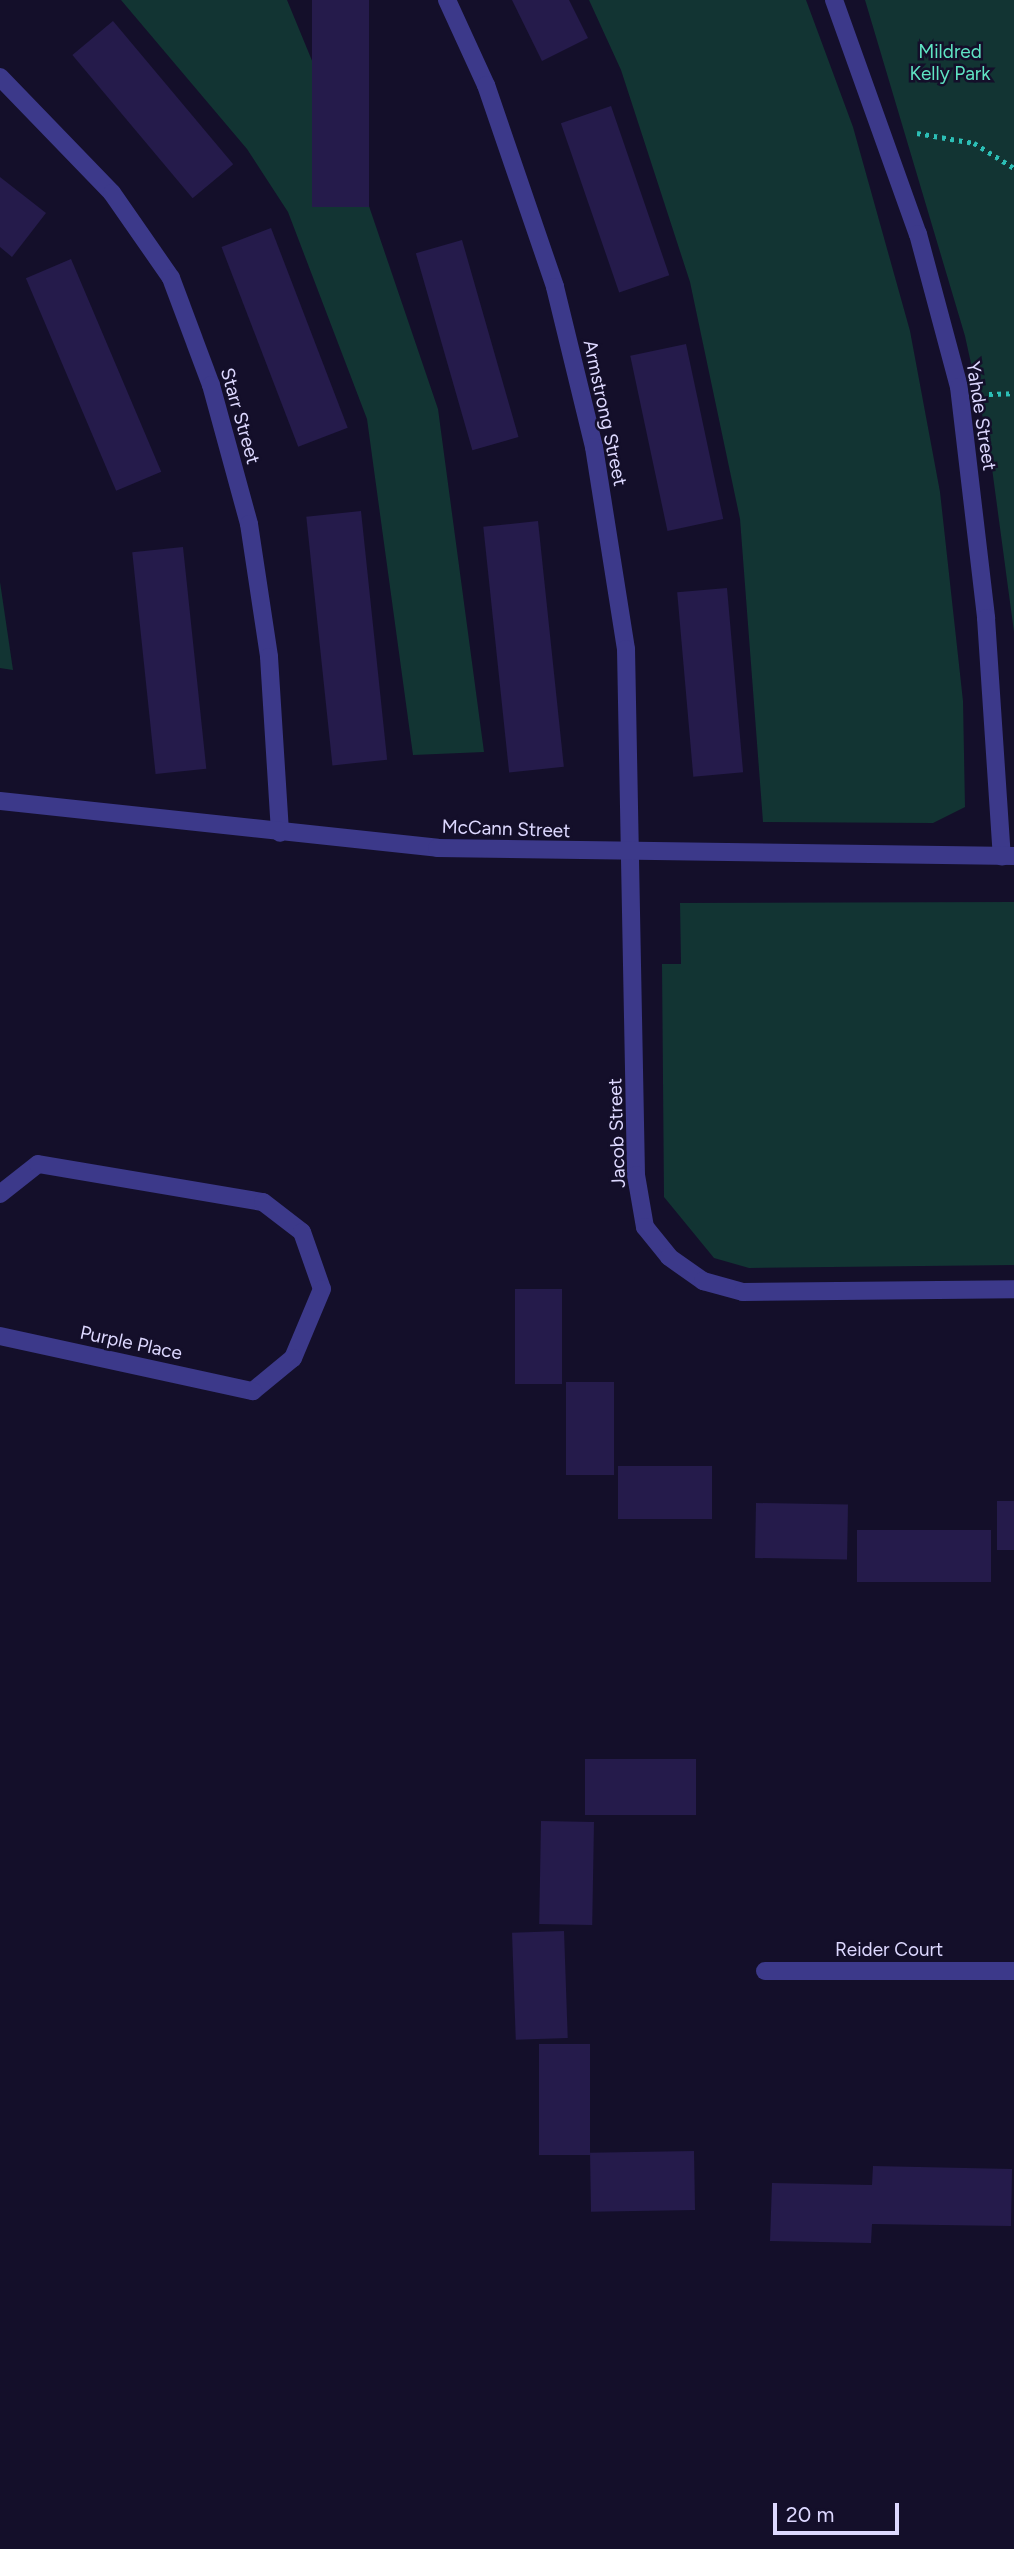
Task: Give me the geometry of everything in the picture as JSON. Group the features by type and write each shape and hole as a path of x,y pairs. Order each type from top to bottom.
{"street":[{"name":"Armstrong Street","path":"447,0 486,85 555,288 594,447 626,649 632,854"},
{"name":"Yahde Street","path":"834,0 918,234 959,387 986,618 1008,856"},
{"name":"Starr Street","path":"0,77 112,193 172,278 211,385 249,524 269,657 280,833"},
{"name":"McCann Street","path":"0,801 437,848 632,854 1008,856"},
{"name":"Jacob Street","path":"632,854 636,1175 645,1227 669,1257 703,1281 743,1292 1014,1289"},
{"name":"Purple Place","path":"0,1194 38,1164 263,1202 302,1232 322,1289 293,1358 253,1391 0,1336"},
{"name":"Reider Court","path":"765,1971 1014,1971"}],"path":[{"path":"917,133 974,143 1007,161 1014,168"},
{"path":"1007,161 1014,155"}],"green space":[{"path":"121,0 287,0 355,165 438,409 484,752 413,755 367,419 288,212 247,149"},
{"path":"589,0 806,0 853,127 910,331 940,492 963,701 965,807 933,823 763,822 740,519 690,282 621,70"},
{"name":"Mildred Kelly Park","path":"865,0 1014,0 1014,632 989,446 965,336"},
{"path":"0,582 13,670 0,668"},
{"path":"1014,902 1014,1265 749,1268 714,1258 664,1197 662,964 681,964 680,903"}],"building":[{"path":"312,0 369,0 369,207 312,207"},
{"path":"512,0 569,0 588,38 542,61"},
{"path":"113,21 233,164 193,198 72,55"},
{"path":"611,106 669,275 619,293 561,123"},
{"path":"0,177 46,213 12,257 0,247"},
{"path":"271,228 348,428 298,447 222,247"},
{"path":"462,240 519,437 472,450 416,253"},
{"path":"71,259 161,472 116,491 26,278"},
{"path":"686,344 723,519 667,531 630,356"},
{"path":"361,511 387,760 332,765 306,517"},
{"path":"538,521 564,767 509,772 483,527"},
{"path":"183,547 206,769 156,774 132,552"},
{"path":"727,588 743,772 693,777 677,592"},
{"path":"515,1289 562,1289 562,1384 515,1384"},
{"path":"566,1382 614,1382 614,1475 566,1475"},
{"path":"618,1466 712,1466 712,1519 618,1519"},
{"path":"997,1501 1014,1501 1014,1550 997,1550"},
{"path":"756,1503 848,1505 847,1560 755,1558"},
{"path":"857,1530 991,1530 991,1582 857,1582"},
{"path":"585,1759 696,1759 696,1815 585,1815"},
{"path":"541,1821 594,1822 592,1925 539,1924"},
{"path":"564,1931 568,2038 516,2040 512,1933"},
{"path":"539,2044 590,2044 590,2155 539,2155"},
{"path":"694,2151 695,2210 591,2212 590,2153"},
{"path":"873,2166 1012,2169 1011,2226 872,2224 871,2243 770,2241 772,2183 872,2185"}]}
